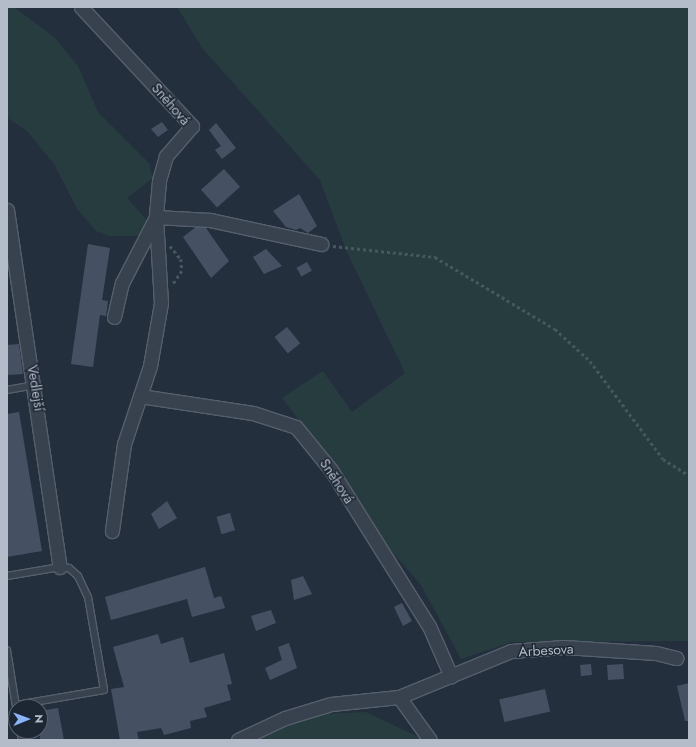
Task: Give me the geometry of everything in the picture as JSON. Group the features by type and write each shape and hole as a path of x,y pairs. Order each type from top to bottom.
{"street":[{"name":"Sněhová","path":"81,7 192,126 166,156 159,181 156,217 161,303 140,396 124,444 112,531"},
{"name":"Vedlejší","path":"7,210 36,385 60,567"},
{"name":"Sněhová","path":"114,317 122,283 156,217"},
{"path":"156,217 210,220 321,244"},
{"name":"Sněhová","path":"140,396 253,414 296,427 331,470 429,626 451,676"},
{"name":"Arbesova","path":"238,740 285,718 331,704 399,697 511,651 564,647 656,653 676,658"},
{"path":"399,697 430,740"}],"lane":[{"path":"7,390 36,385"},
{"path":"7,576 60,567 69,568 78,576 88,597 104,690 48,700"},
{"path":"7,650 15,699"}],"path":[{"path":"321,244 435,257 494,290 555,329 590,361 663,459 689,475"}],"green space":[{"path":"7,7 14,7 54,37 78,66 98,112 149,163 153,178 127,198 146,219 147,228 140,236 109,236 96,231 77,209 54,164 27,131 7,118"},
{"path":"177,7 689,7 689,641 512,642 461,659 421,585 388,547 338,471 282,398 323,371 352,412 405,373 346,250 320,180 203,49"},
{"path":"366,712 425,740 250,740 319,714"}],"building":[{"path":"162,122 168,130 158,137 151,129"},
{"path":"216,123 236,148 222,159 215,150 221,146 209,130"},
{"path":"224,169 240,187 217,208 201,190"},
{"path":"299,194 317,226 308,233 300,228 296,230 286,227 273,211"},
{"path":"196,227 206,228 229,261 211,278 183,237"},
{"path":"88,244 110,248 102,300 108,301 106,316 100,315 93,367 71,364"},
{"path":"266,249 282,266 264,274 253,257"},
{"path":"307,262 312,271 301,277 297,268"},
{"path":"287,327 300,343 288,353 275,337"},
{"path":"19,344 23,374 7,375 7,345"},
{"path":"19,412 42,551 7,557 7,414"},
{"path":"167,501 177,518 159,529 151,514"},
{"path":"230,513 235,530 222,534 217,517"},
{"path":"205,567 214,598 221,596 225,608 192,617 187,599 111,620 105,597"},
{"path":"303,576 312,594 294,600 291,580"},
{"path":"402,603 412,621 403,626 394,607"},
{"path":"271,610 276,623 256,631 251,616"},
{"path":"158,634 161,644 183,637 190,663 224,653 232,684 227,685 231,700 204,708 207,717 190,721 191,728 164,735 161,728 137,732 139,740 120,740 111,689 124,687 113,647"},
{"path":"289,643 297,668 270,680 265,668 282,660 278,647"},
{"path":"591,664 592,675 581,676 580,665"},
{"path":"623,664 624,679 608,680 607,665"},
{"path":"689,683 689,721 685,721 677,686"},
{"path":"545,689 550,711 504,722 499,700"},
{"path":"58,708 64,740 40,740 48,739 48,710"}]}
